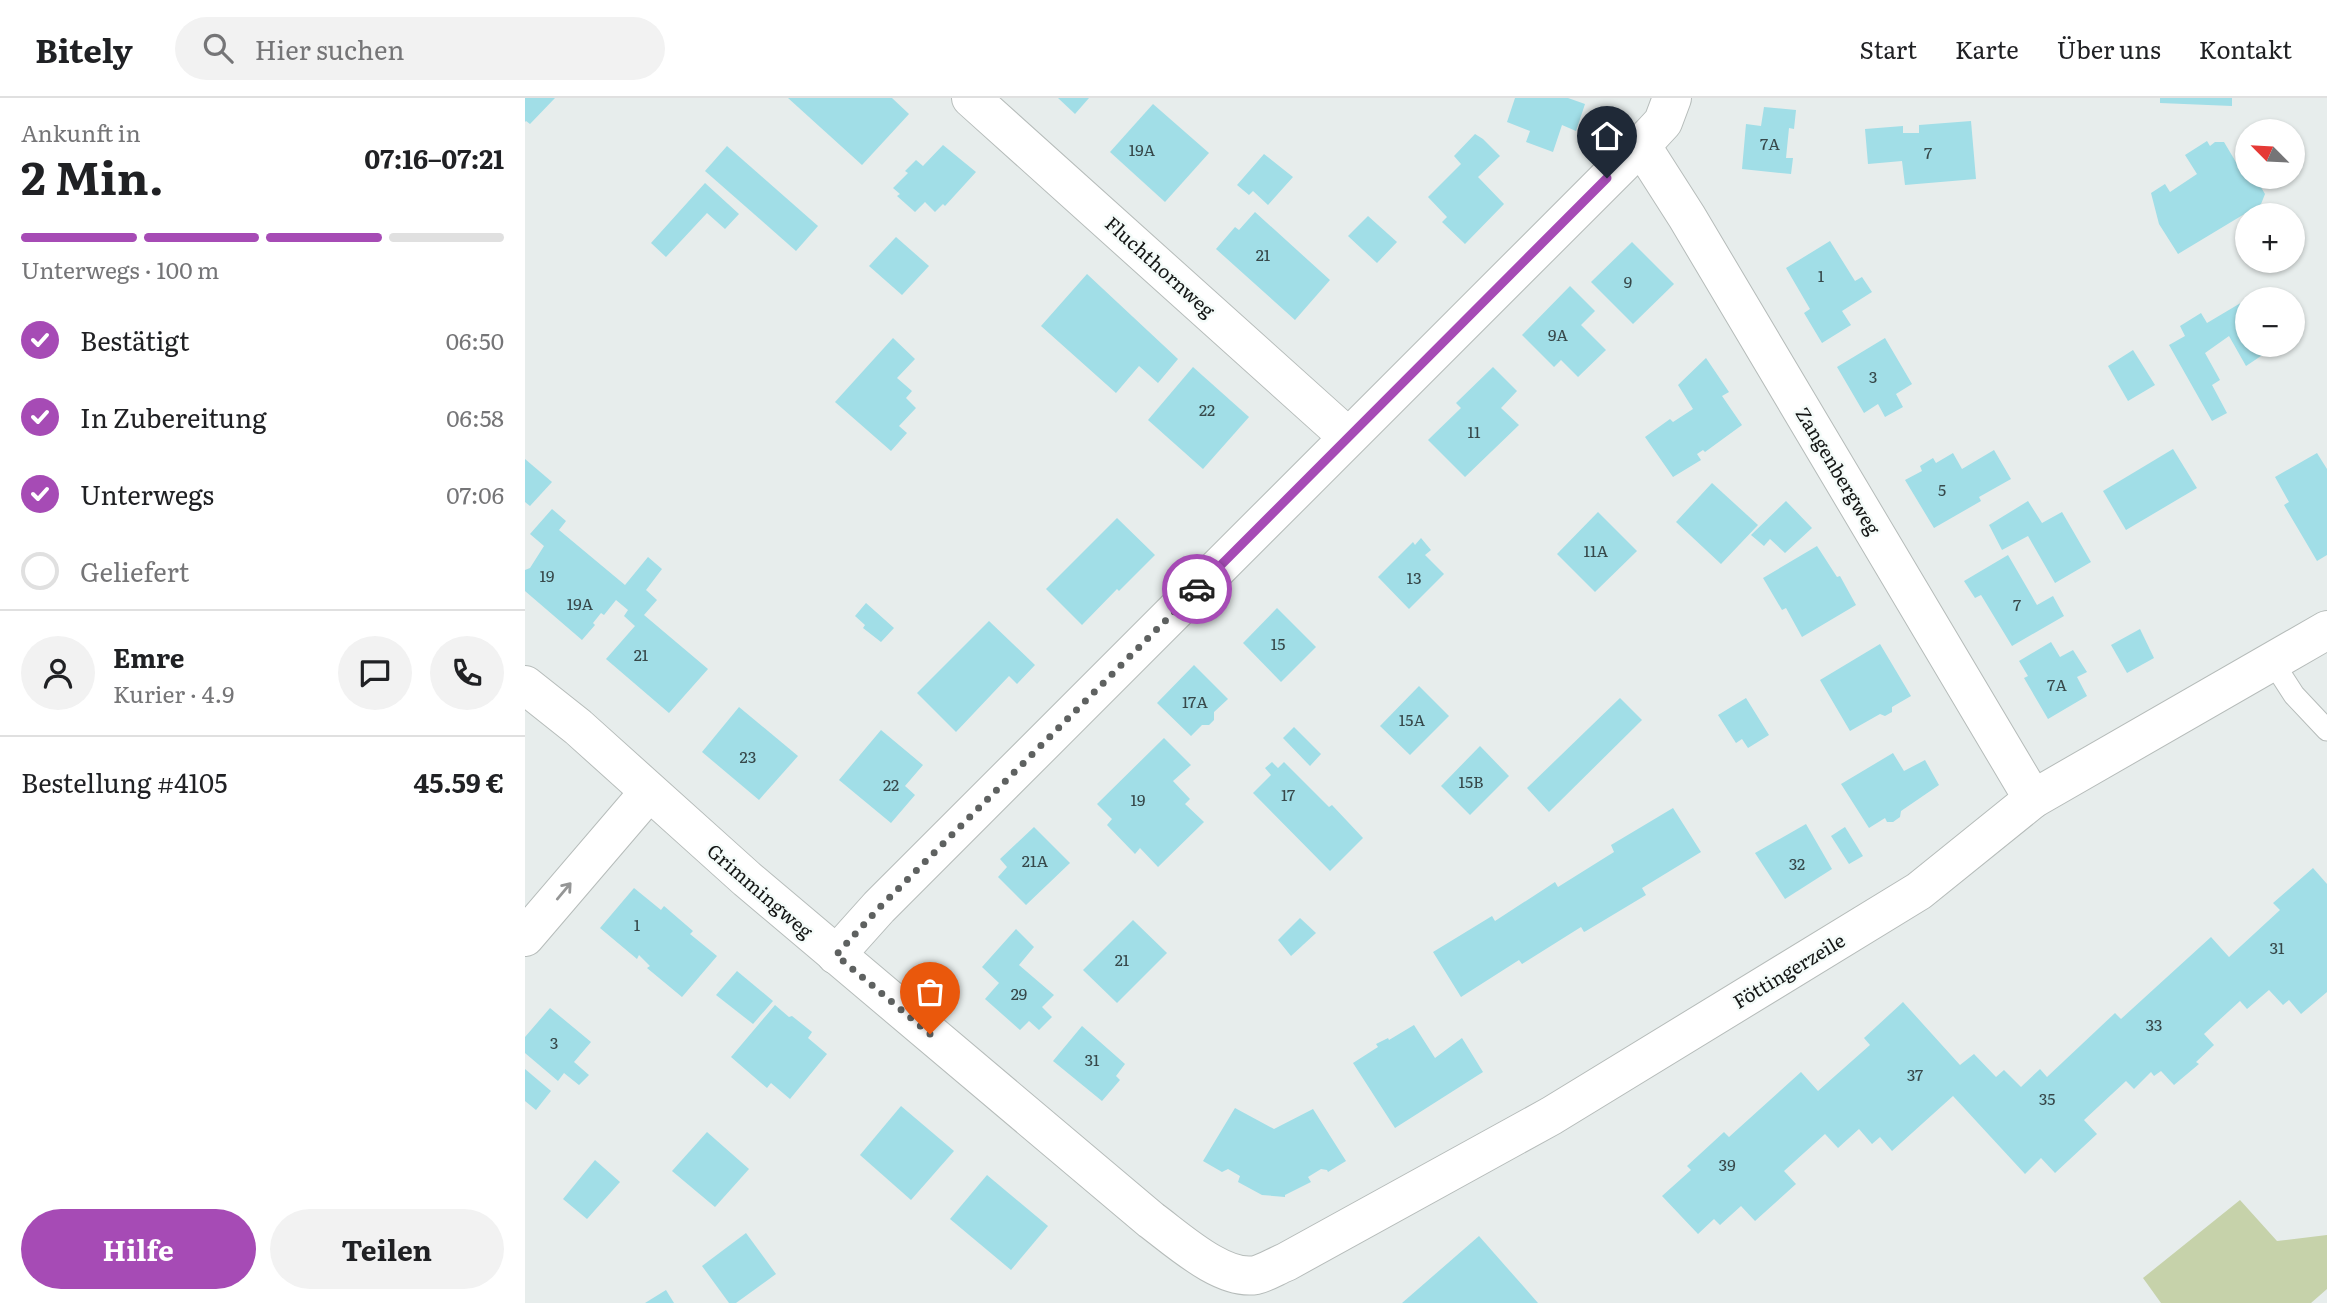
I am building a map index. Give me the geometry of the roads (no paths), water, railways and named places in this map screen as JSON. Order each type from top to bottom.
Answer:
[{"type":"street","name":"Fluchthornweg","points":[[971,98],[1348,437]]},
{"type":"street","points":[[836,955],[889,898],[1641,145],[1663,122],[1672,98]]},
{"type":"street","name":"Zangenbergweg","points":[[1641,145],[1687,217],[2033,799]]},
{"type":"street","name":"Föttingerzeile","points":[[1231,1272],[1255,1275],[1286,1262],[1551,1116],[1919,891],[2033,799],[2327,630]]},
{"type":"street","name":"Grimmingweg","points":[[525,684],[578,727],[700,839],[1151,1220],[1214,1265],[1231,1272]]},
{"type":"street","points":[[525,937],[649,792]]},
{"type":"lane","points":[[2272,661],[2294,695],[2327,730]]}]
